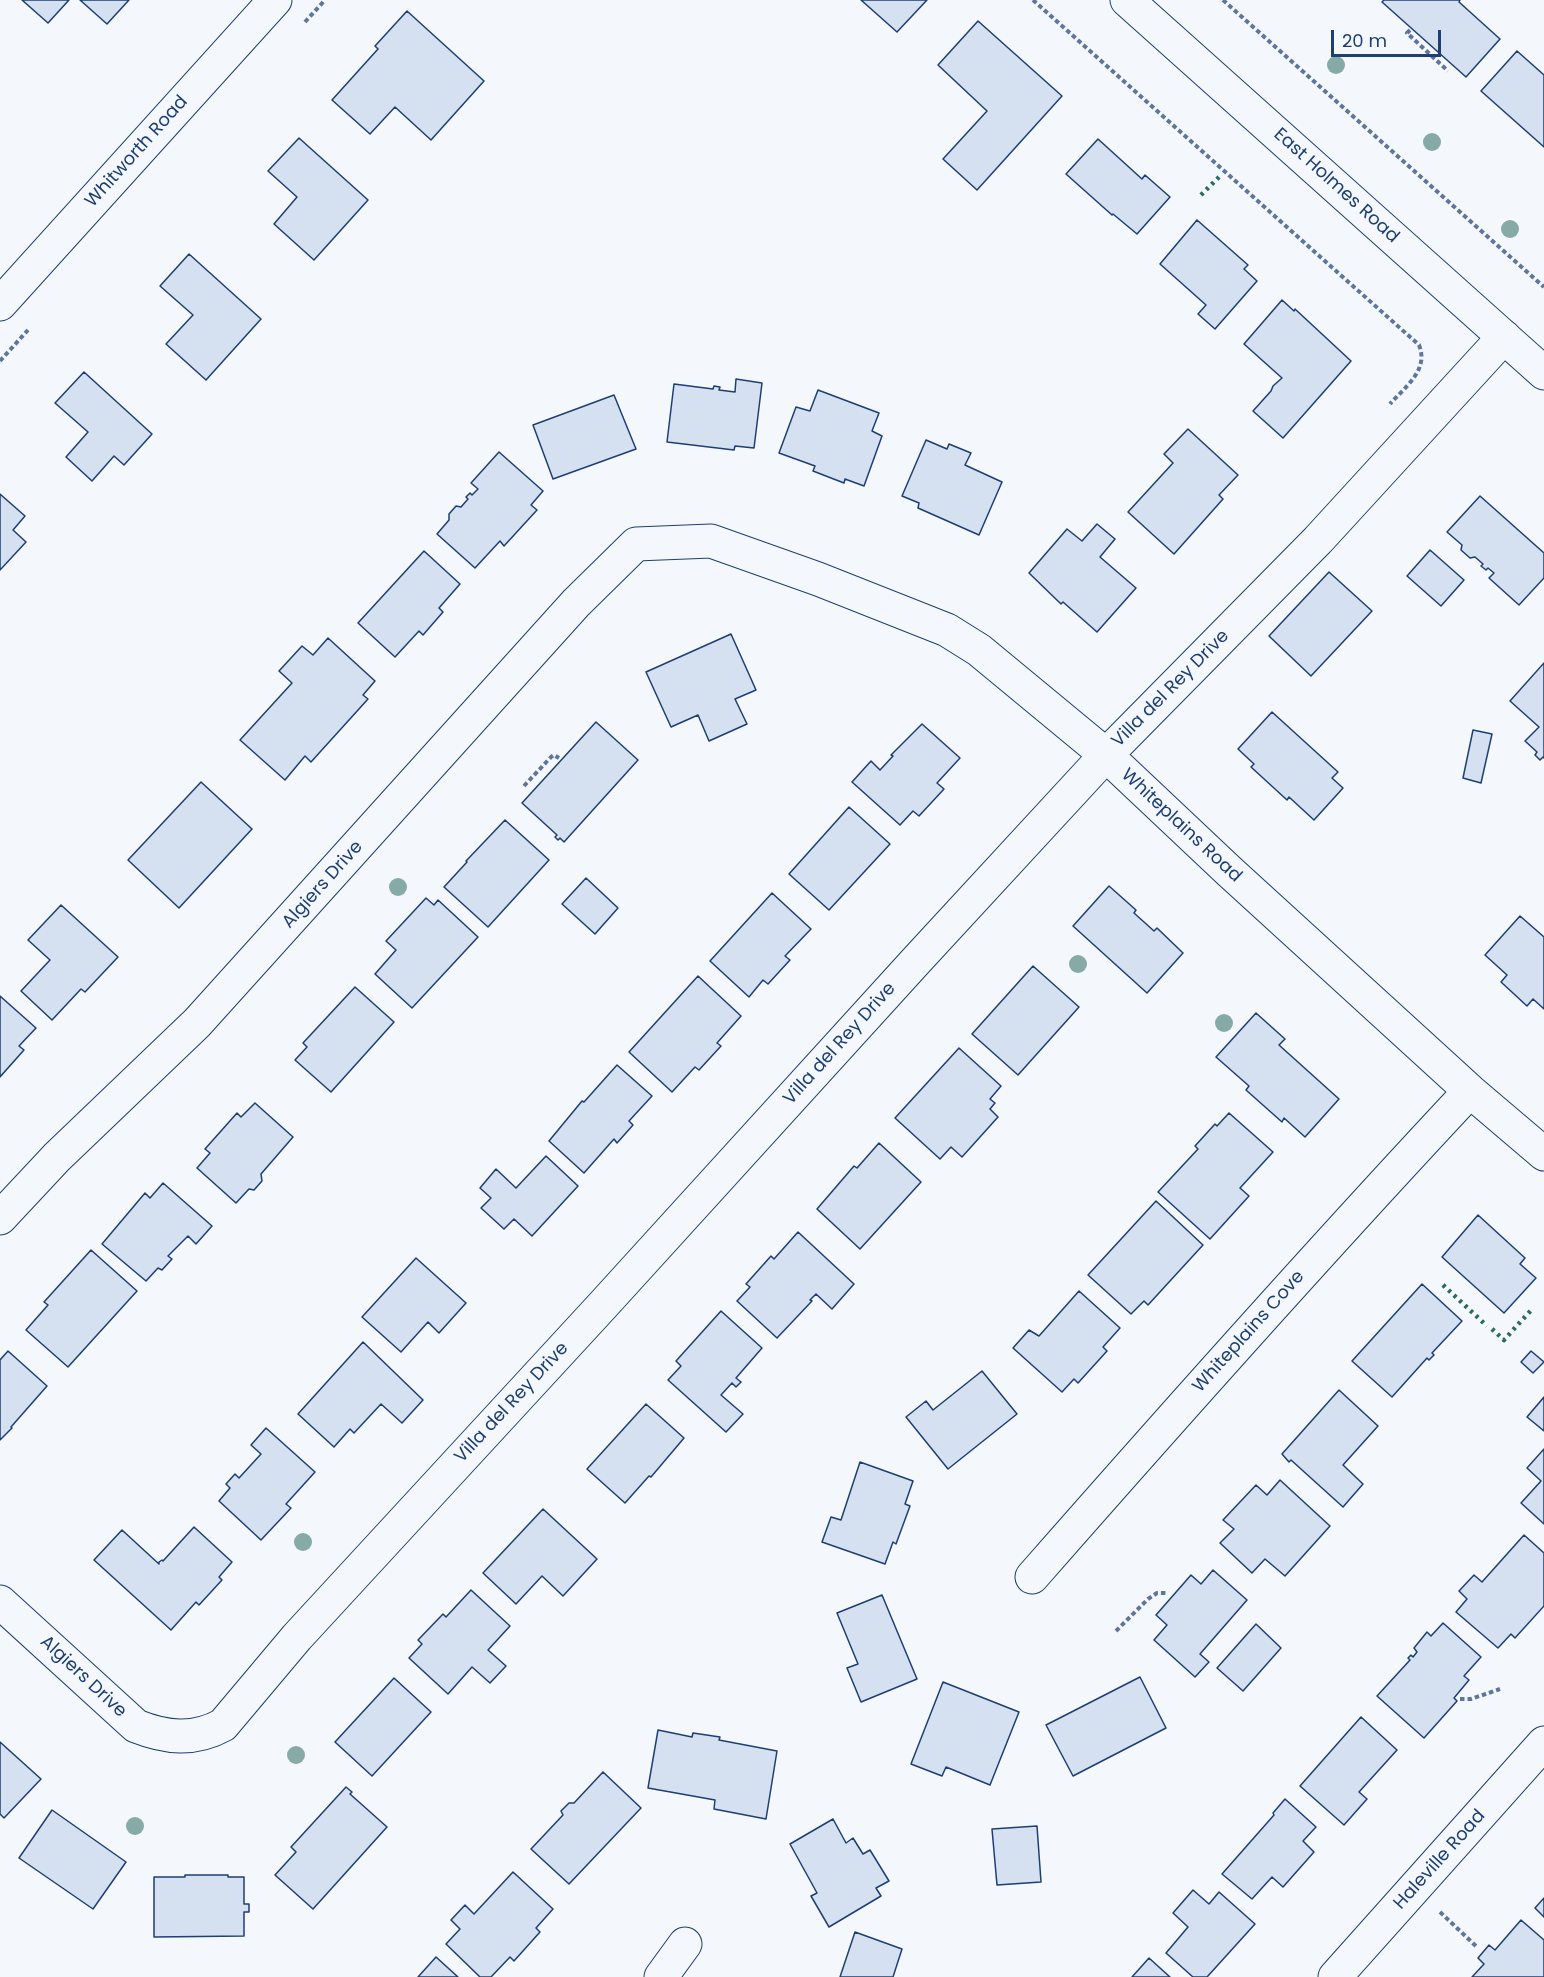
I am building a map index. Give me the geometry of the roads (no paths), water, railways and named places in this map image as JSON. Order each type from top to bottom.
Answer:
[{"type":"street","name":"Whitworth Road","points":[[0,304],[275,0]]},
{"type":"street","name":"East Holmes Road","points":[[1127,0],[1544,373]]},
{"type":"street","name":"Villa del Rey Drive","points":[[173,1737],[212,1731],[223,1725],[297,1637],[1106,755],[1318,540],[1504,337]]},
{"type":"street","name":"Whiteplains Road","points":[[636,544],[711,541],[818,579],[947,630],[979,650],[1106,755],[1229,872],[1470,1091],[1544,1154]]},
{"type":"street","name":"Algiers Drive","points":[[0,1218],[57,1156],[197,1023],[576,603],[636,544]]},
{"type":"street","name":"Whiteplains Cove","points":[[1032,1577],[1189,1399],[1470,1091]]},
{"type":"street","name":"Algiers Drive","points":[[0,1602],[136,1726],[156,1734],[173,1737]]},
{"type":"street","name":"Haleville Road","points":[[1335,1977],[1544,1743]]},
{"type":"street","points":[[661,1977],[685,1944]]}]
